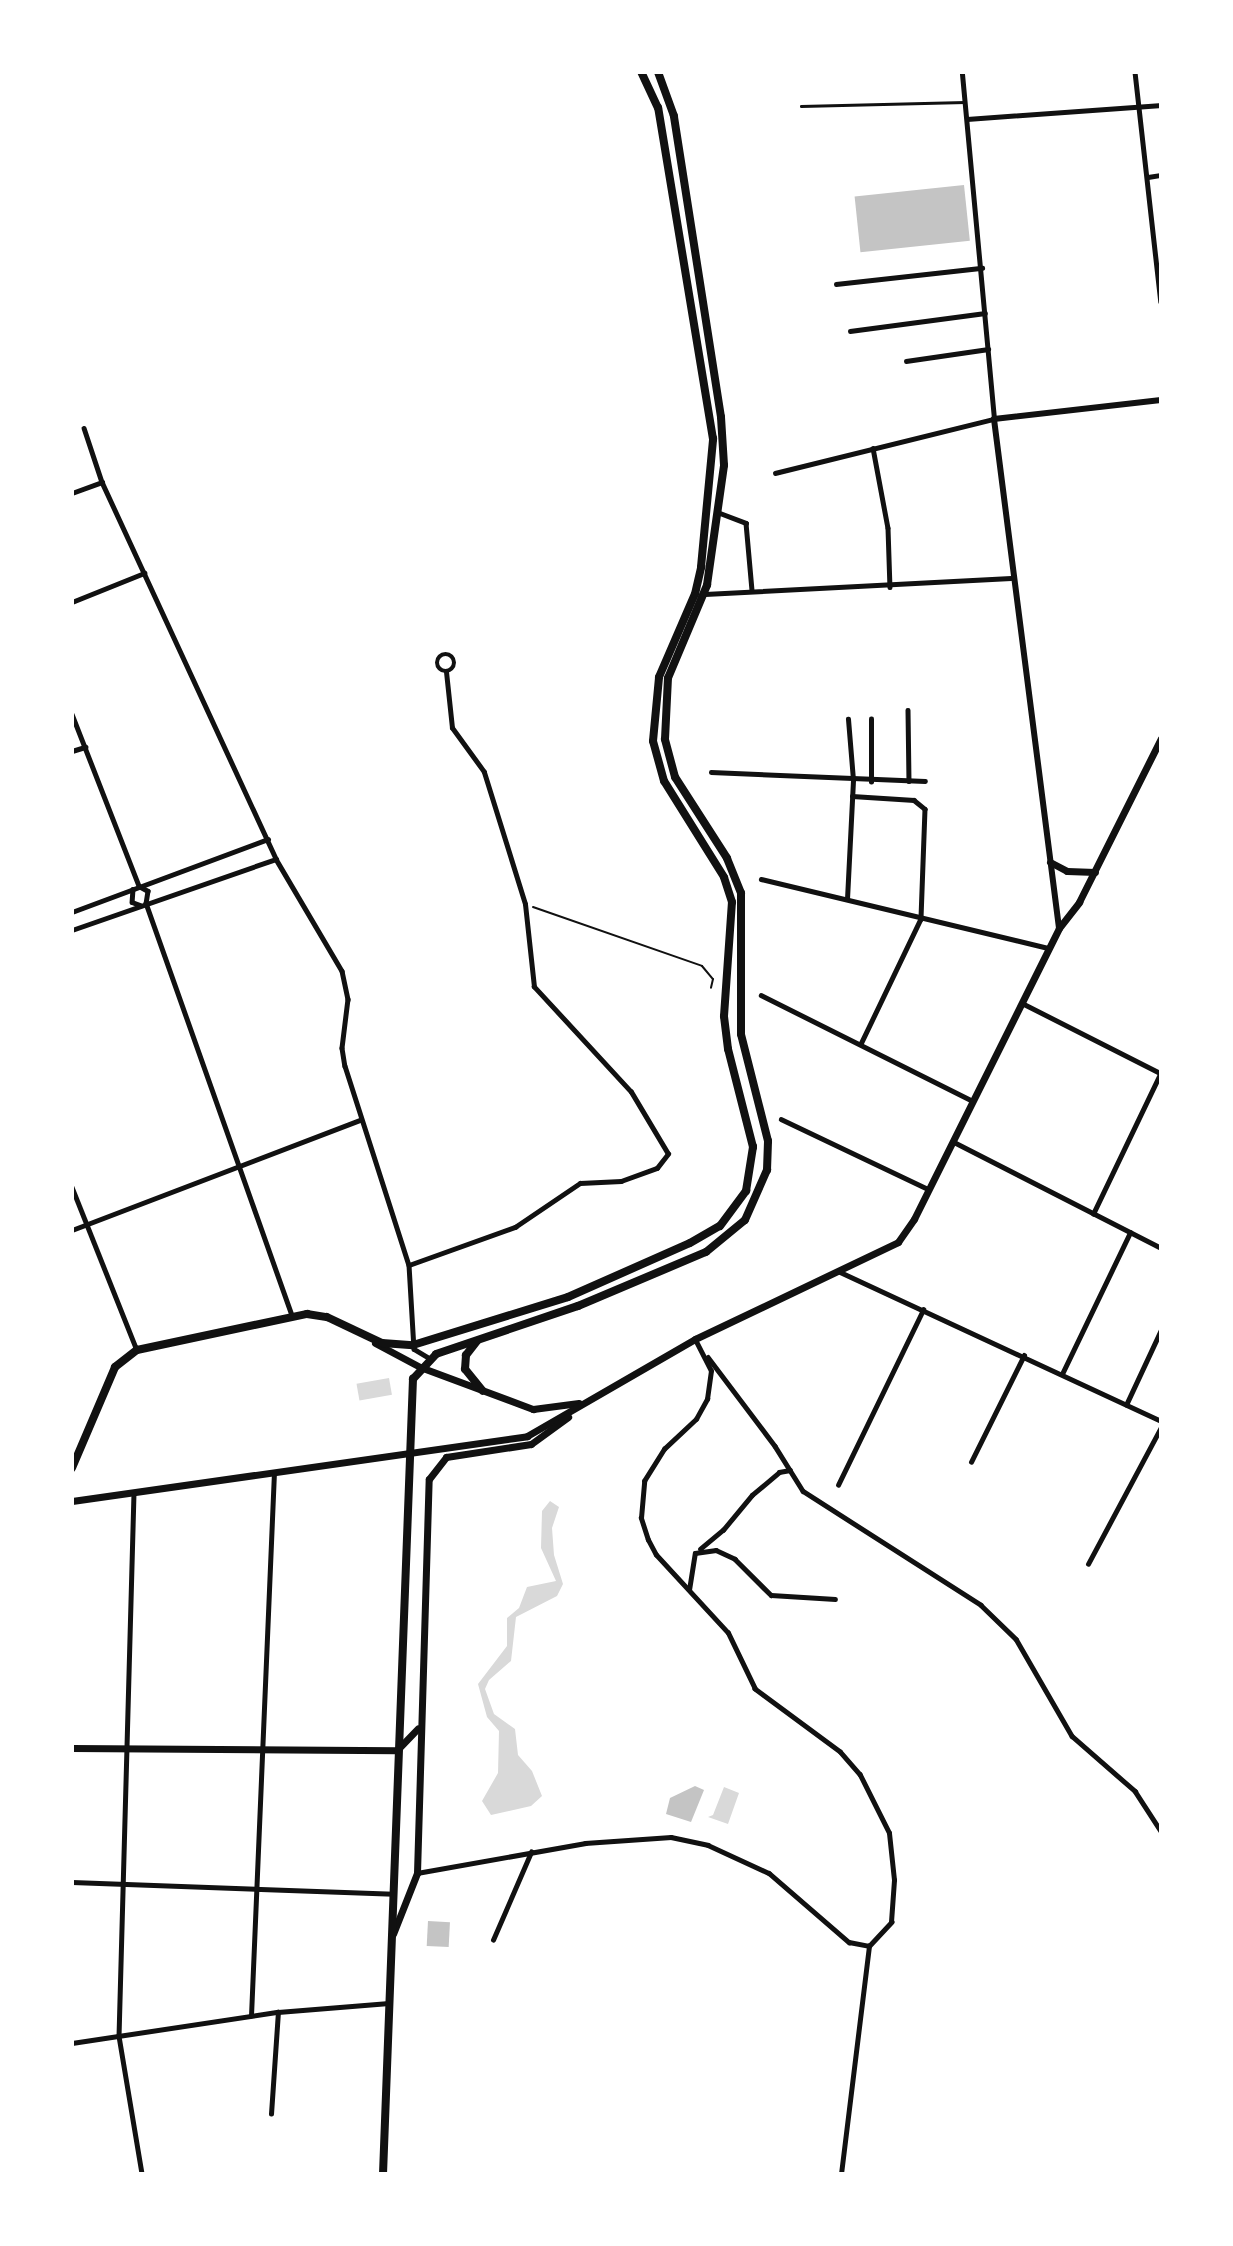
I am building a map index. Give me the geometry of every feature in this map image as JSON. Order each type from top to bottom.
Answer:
[{"type":"main road","points":[[354,1332],[392,1345],[413,1345],[568,1297],[690,1243],[732,1214],[751,1176],[752,1139],[725,1031],[732,902],[717,865],[663,781],[653,741],[659,677],[695,594],[701,567],[713,439],[658,108],[641,72]]},
{"type":"main road","points":[[383,2174],[410,1393],[420,1367],[429,1358],[578,1306],[706,1252],[735,1231],[762,1189],[768,1141],[741,1034],[741,893],[727,858],[676,777],[664,739],[668,678],[704,594],[720,513],[724,465],[722,417],[674,116],[658,72]]},
{"type":"main road","points":[[74,1503],[274,1469],[527,1436],[695,1339],[834,1269],[898,1242],[954,1142],[1059,928],[1096,872],[1161,738]]},
{"type":"main road","points":[[1050,862],[1067,871],[1096,872]]},
{"type":"main road","points":[[72,1468],[116,1367],[137,1350],[292,1316],[327,1317],[420,1367],[544,1411],[590,1400]]},
{"type":"main road","points":[[483,1391],[465,1363],[474,1344],[489,1336]]},
{"type":"main road","points":[[393,1935],[417,1872],[427,1491],[433,1469],[456,1454],[536,1442],[590,1400]]},
{"type":"main road","points":[[72,1748],[397,1750],[411,1739],[419,1724]]},
{"type":"street","points":[[962,72],[1011,578],[1059,928]]},
{"type":"street","points":[[1135,72],[1161,302]]},
{"type":"street","points":[[967,118],[1161,105]]},
{"type":"street","points":[[1147,177],[1161,175]]},
{"type":"street","points":[[836,284],[982,268]]},
{"type":"street","points":[[850,331],[985,313]]},
{"type":"street","points":[[906,361],[988,349]]},
{"type":"street","points":[[775,473],[994,419],[1161,400]]},
{"type":"street","points":[[84,428],[103,482],[276,859],[346,983],[342,1048],[360,1120],[409,1265],[413,1345],[418,1354],[429,1358]]},
{"type":"street","points":[[873,448],[888,528],[890,587]]},
{"type":"street","points":[[72,494],[103,482]]},
{"type":"street","points":[[720,513],[746,523],[752,590]]},
{"type":"street","points":[[72,602],[144,573]]},
{"type":"street","points":[[704,594],[752,590],[890,587],[1011,578]]},
{"type":"street","points":[[409,1265],[515,1227],[580,1183],[621,1181],[666,1161],[665,1146],[631,1092],[534,987],[525,904],[484,772],[452,728],[446,672],[437,664],[445,654],[455,663],[446,672]]},
{"type":"street","points":[[908,710],[909,781]]},
{"type":"street","points":[[72,714],[136,887],[132,902],[143,904]]},
{"type":"street","points":[[847,899],[853,780],[848,719]]},
{"type":"street","points":[[870,782],[871,719]]},
{"type":"street","points":[[72,751],[85,747]]},
{"type":"street","points":[[711,772],[870,782],[925,781]]},
{"type":"street","points":[[852,796],[914,800],[925,810],[921,919],[861,1044]]},
{"type":"street","points":[[72,912],[268,839]]},
{"type":"street","points":[[72,930],[276,859]]},
{"type":"street","points":[[761,879],[1049,948]]},
{"type":"street","points":[[136,887],[148,891],[143,904],[292,1316]]},
{"type":"street","points":[[761,995],[974,1101]]},
{"type":"street","points":[[1022,1003],[1161,1073],[1094,1214]]},
{"type":"street","points":[[781,1119],[929,1189]]},
{"type":"street","points":[[72,1230],[360,1120]]},
{"type":"street","points":[[954,1142],[1161,1248]]},
{"type":"street","points":[[72,1187],[137,1350]]},
{"type":"street","points":[[1062,1374],[1130,1233]]},
{"type":"street","points":[[834,1269],[1161,1420]]},
{"type":"street","points":[[838,1485],[923,1310]]},
{"type":"street","points":[[1125,1405],[1161,1330]]},
{"type":"street","points":[[695,1339],[803,1491],[981,1605],[1016,1639],[1072,1736],[1135,1791],[1161,1831]]},
{"type":"street","points":[[695,1339],[711,1371],[707,1399],[696,1419],[653,1464],[641,1498],[641,1518],[648,1540],[737,1646],[755,1689],[840,1752],[877,1802],[889,1833],[894,1907],[882,1936],[869,1946],[841,2174]]},
{"type":"street","points":[[971,1462],[1024,1355]]},
{"type":"street","points":[[1088,1564],[1161,1427]]},
{"type":"street","points":[[251,2016],[274,1469]]},
{"type":"street","points":[[689,1591],[699,1550],[723,1530],[752,1495],[779,1472],[790,1470]]},
{"type":"street","points":[[134,1492],[119,2036],[142,2174]]},
{"type":"street","points":[[699,1550],[716,1550],[735,1559],[771,1595],[835,1599]]},
{"type":"street","points":[[417,1872],[532,1852],[649,1836],[708,1844],[769,1873],[849,1942],[869,1946]]},
{"type":"street","points":[[493,1940],[532,1852]]},
{"type":"street","points":[[72,1882],[394,1894]]},
{"type":"street","points":[[72,2043],[278,2012],[389,2003]]},
{"type":"street","points":[[271,2114],[278,2012]]},
{"type":"lane","points":[[801,106],[965,102]]},
{"type":"path","points":[[525,904],[702,966],[712,976],[711,988]]},
{"type":"shaded area","points":[[389,1378],[392,1395],[359,1400],[357,1384]]},
{"type":"shaded area","points":[[550,1501],[559,1507],[552,1528],[554,1555],[563,1584],[557,1596],[516,1617],[511,1661],[489,1680],[485,1689],[494,1714],[515,1729],[518,1755],[532,1771],[542,1796],[531,1806],[491,1815],[482,1801],[498,1773],[499,1731],[487,1717],[478,1684],[507,1646],[507,1618],[519,1608],[527,1587],[556,1581],[541,1548],[542,1511]]},
{"type":"shaded area","points":[[724,1787],[739,1793],[728,1824],[708,1817],[713,1815]]},
{"type":"building","points":[[964,185],[970,241],[860,252],[855,196]]},
{"type":"building","points":[[695,1786],[704,1790],[691,1822],[666,1814],[670,1798]]},
{"type":"building","points":[[428,1921],[450,1922],[449,1947],[427,1946]]}]
